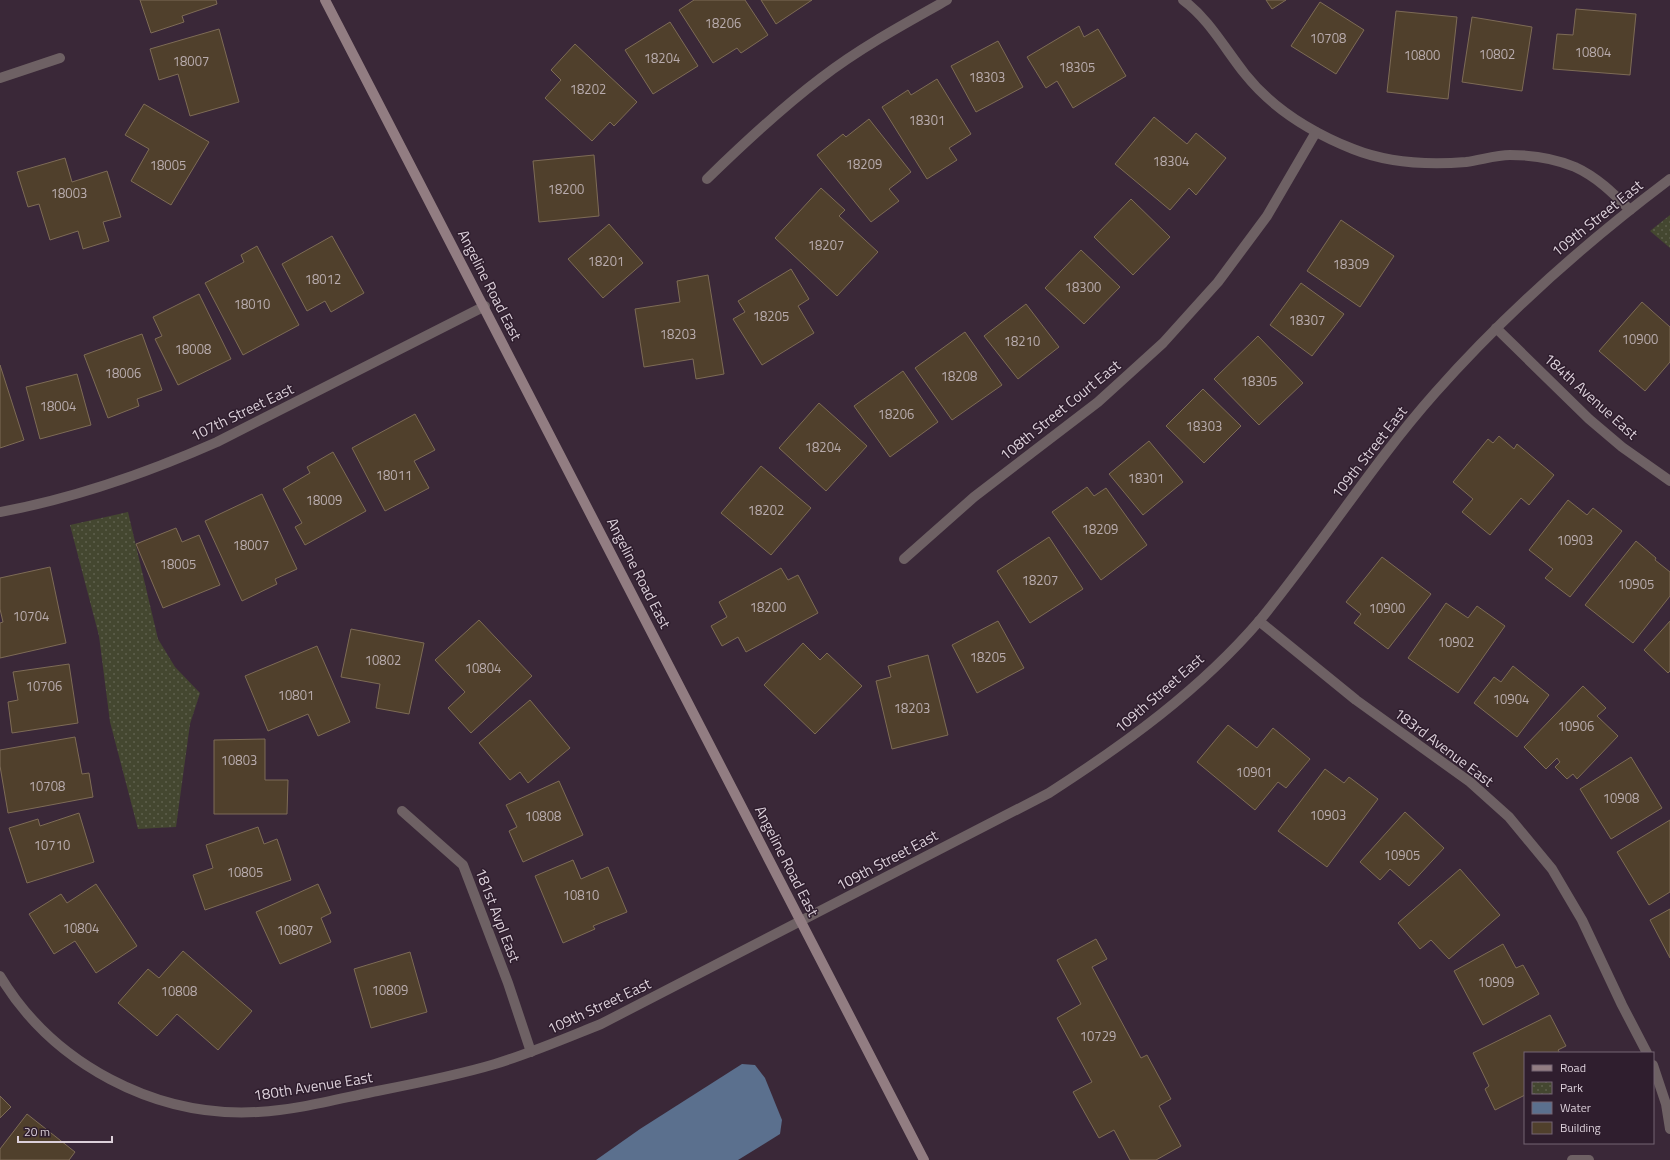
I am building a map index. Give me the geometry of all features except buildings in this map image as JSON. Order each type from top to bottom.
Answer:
[{"type":"street","name":"Angeline Road East","points":[[325,0],[485,306],[924,1160]]},
{"type":"street","points":[[707,179],[764,124],[822,77],[884,35],[947,0]]},
{"type":"street","points":[[1183,0],[1192,6],[1219,37],[1245,74],[1273,103],[1316,132],[1354,149],[1394,160],[1430,163],[1466,162],[1510,155],[1542,157],[1575,167],[1603,184],[1630,210]]},
{"type":"street","points":[[0,78],[60,58]]},
{"type":"street","name":"108th Street Court East","points":[[904,559],[974,497],[1098,402],[1163,343],[1218,282],[1267,216],[1316,132]]},
{"type":"street","name":"109th Street East","points":[[531,1052],[601,1024],[802,922],[1049,793],[1112,752],[1171,707],[1259,621],[1310,557],[1374,467],[1434,393],[1496,328],[1572,257],[1670,179]]},
{"type":"street","name":"107th Street East","points":[[0,512],[100,488],[177,460],[217,442],[485,306]]},
{"type":"street","name":"184th Avenue East","points":[[1496,328],[1589,419],[1622,447],[1670,481]]},
{"type":"street","name":"183rd Avenue East","points":[[1259,621],[1356,700],[1470,782],[1509,817],[1552,869],[1582,920],[1622,1005],[1646,1052]]},
{"type":"street","name":"181st Avpl East","points":[[402,811],[463,865],[508,983],[531,1052]]},
{"type":"street","name":"180th Avenue East","points":[[0,976],[11,995],[37,1026],[74,1058],[104,1077],[136,1092],[178,1105],[213,1111],[257,1112],[302,1106],[440,1078],[531,1052]]},
{"type":"street","points":[[1654,1068],[1666,1104],[1670,1129]]},
{"type":"street","points":[[1572,1160],[1589,1160]]},
{"type":"green space","points":[[1670,215],[1670,248],[1650,231]]},
{"type":"green space","points":[[128,512],[158,639],[175,667],[200,693],[190,724],[176,827],[138,829],[110,722],[99,636],[70,525]]},
{"type":"water","points":[[742,1064],[755,1065],[765,1078],[782,1120],[780,1134],[738,1160],[596,1160],[640,1129]]}]
